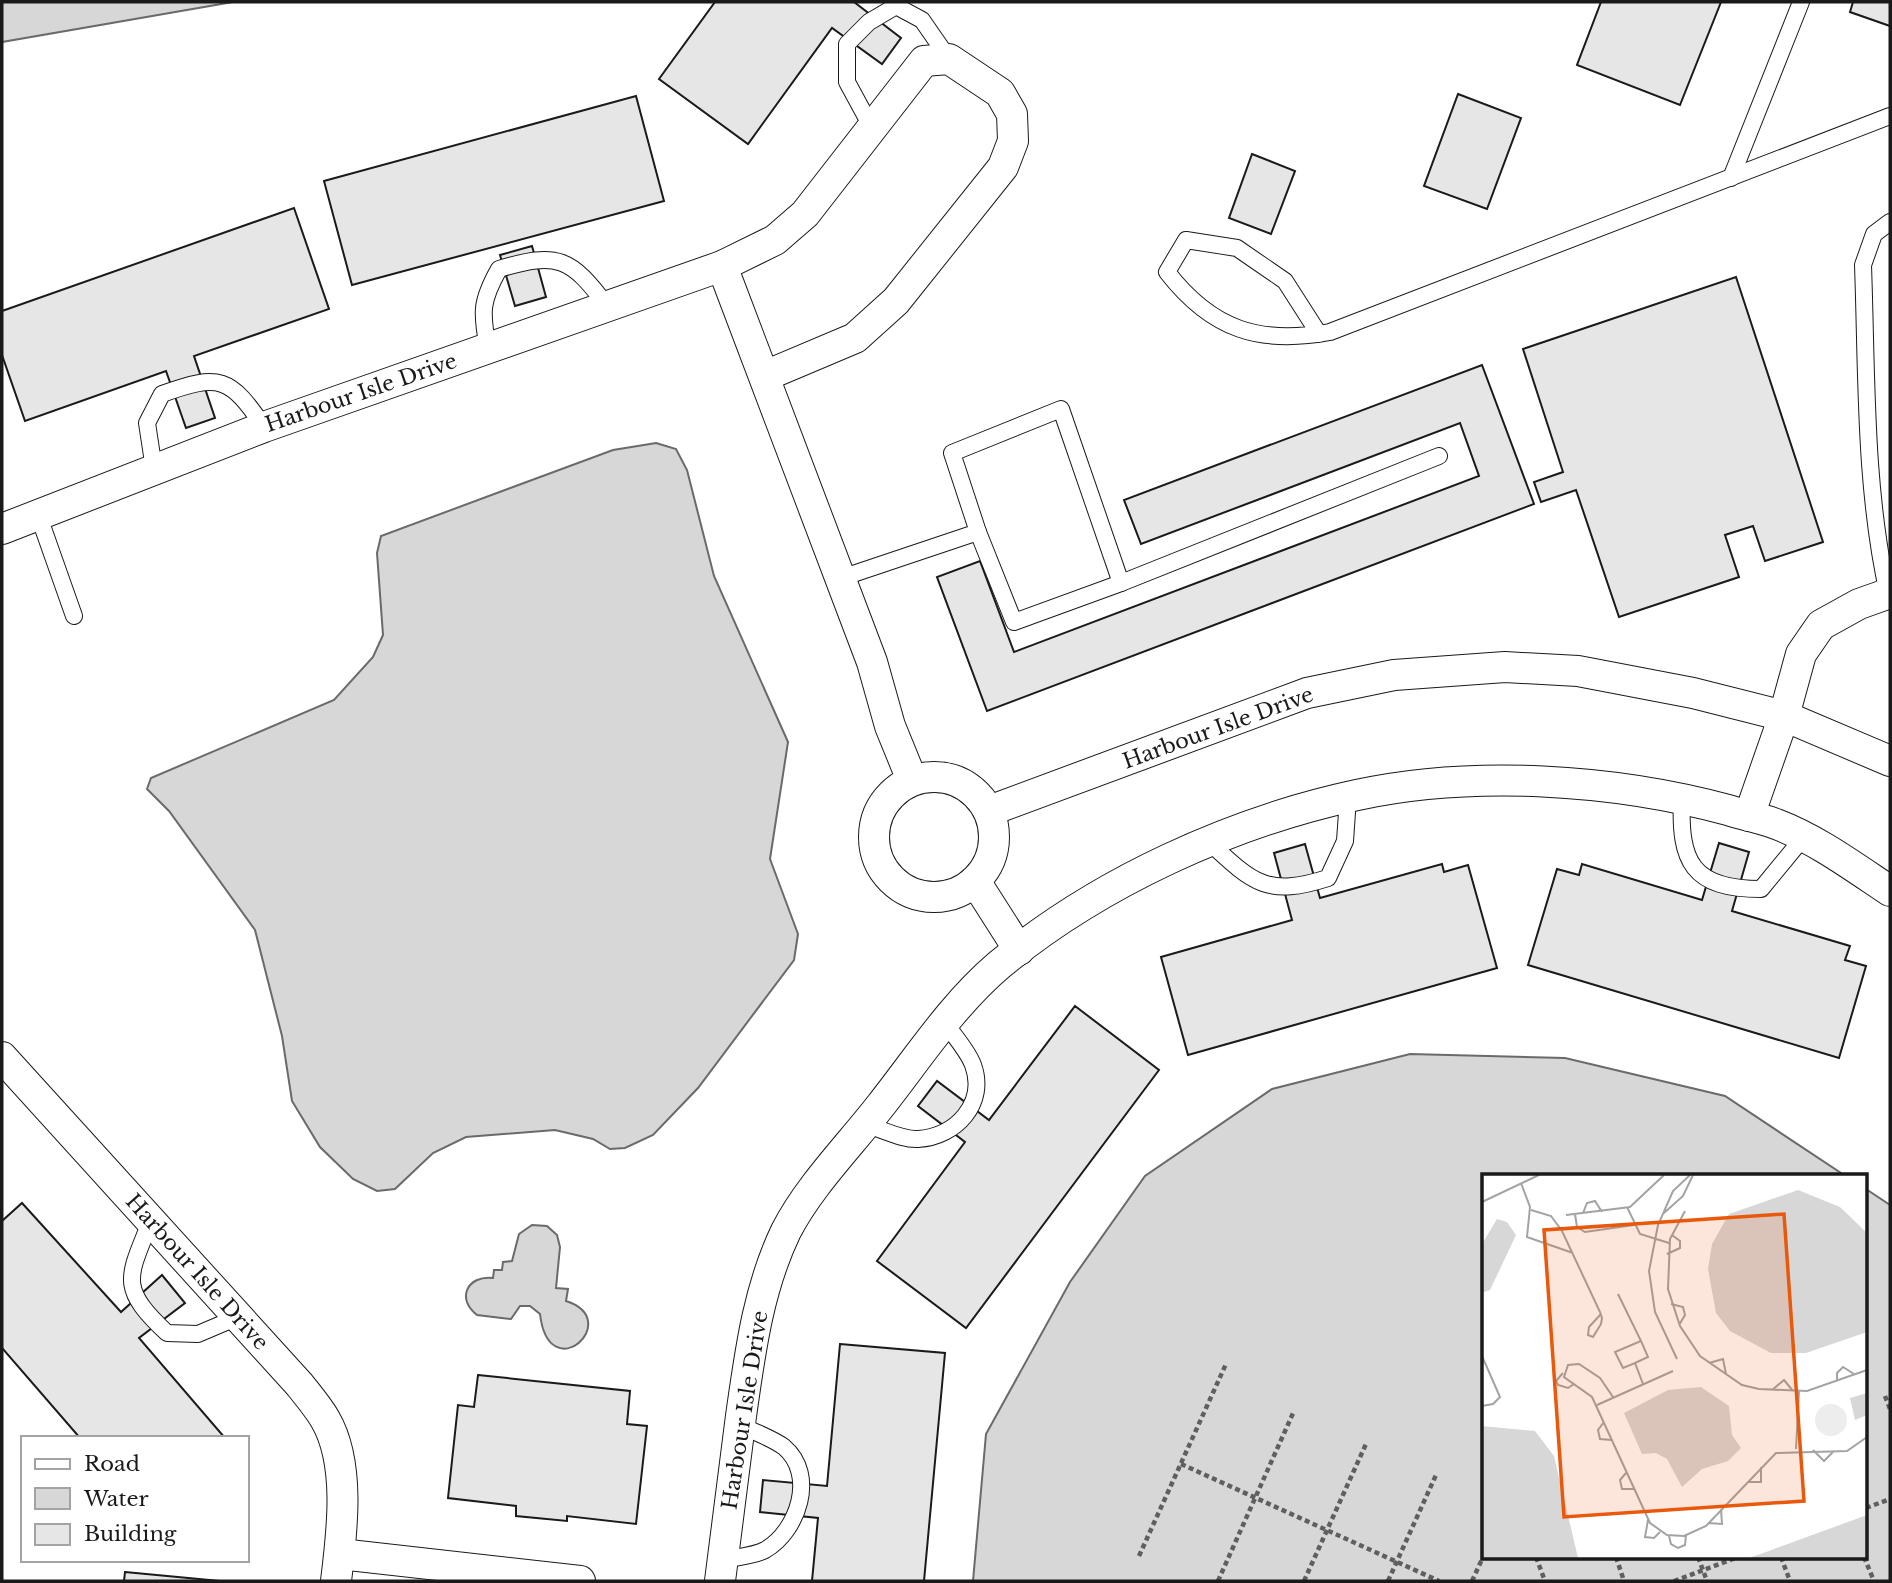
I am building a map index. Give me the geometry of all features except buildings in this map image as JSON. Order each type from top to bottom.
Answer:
[{"type":"street","name":"Harbour Isle Drive","points":[[2,529],[264,427],[722,266],[775,240],[805,214],[924,61],[949,59]]},
{"type":"street","points":[[765,376],[855,338],[896,300],[1003,167],[1013,141],[1012,114],[1000,93],[949,59]]},
{"type":"street","points":[[722,266],[841,578],[872,662],[890,726],[912,780]]},
{"type":"street","points":[[1749,816],[1784,716],[1801,654],[1821,625],[1858,604],[1889,593]]},
{"type":"street","name":"Harbour Isle Drive","points":[[989,811],[1307,692],[1394,675],[1505,667],[1578,671],[1693,693],[1784,716],[1890,761]]},
{"type":"street","points":[[948,778],[971,791],[989,811],[993,848],[986,866],[975,881],[959,891],[940,897],[921,896],[903,889],[889,877],[878,860],[874,841],[875,822],[883,804],[896,790],[912,780],[948,778]]},
{"type":"street","name":"Harbour Isle Drive","points":[[722,1571],[752,1337],[768,1276],[787,1229],[946,1024],[996,968],[1046,929],[1128,881],[1210,843],[1272,820],[1348,798],[1450,783],[1582,782],[1682,798],[1776,824],[1890,891]]},
{"type":"street","points":[[975,881],[1019,950]]},
{"type":"street","name":"Harbour Isle Drive","points":[[2,1057],[299,1384],[327,1421],[339,1464],[343,1527],[338,1567],[580,1581]]},
{"type":"lane","points":[[1731,178],[1801,2]]},
{"type":"lane","points":[[872,128],[847,82],[847,44],[869,22],[896,6],[922,20],[949,59]]},
{"type":"lane","points":[[1320,334],[1285,281],[1237,248],[1186,240],[1167,272],[1185,295],[1212,317],[1243,329],[1294,339],[1320,334],[1890,116]]},
{"type":"lane","points":[[1889,593],[1879,550],[1870,481],[1863,265],[1874,234],[1890,222]]},
{"type":"lane","points":[[488,348],[482,316],[485,293],[499,269],[527,261],[557,259],[584,276],[607,306]]},
{"type":"lane","points":[[154,469],[147,423],[162,394],[192,383],[220,381],[242,394],[264,427]]},
{"type":"lane","points":[[1121,583],[1061,409],[952,453],[978,532],[1014,622],[1121,583],[1438,456]]},
{"type":"lane","points":[[38,514],[74,616]]},
{"type":"lane","points":[[841,578],[978,532]]},
{"type":"lane","points":[[1210,843],[1244,875],[1271,886],[1296,888],[1328,878],[1345,841],[1348,798]]},
{"type":"lane","points":[[1682,798],[1680,836],[1687,854],[1700,874],[1716,884],[1735,889],[1761,889],[1803,838]]},
{"type":"lane","points":[[866,1125],[916,1139],[944,1135],[965,1117],[977,1095],[973,1065],[946,1024]]},
{"type":"lane","points":[[150,1220],[134,1263],[130,1287],[142,1310],[167,1333],[198,1334],[238,1317]]},
{"type":"lane","points":[[722,1571],[765,1550],[792,1525],[800,1502],[800,1472],[785,1448],[740,1424]]},
{"type":"path","points":[[1139,1556],[1226,1364]]},
{"type":"path","points":[[1885,1396],[1890,1409]]},
{"type":"path","points":[[1218,1581],[1294,1411]]},
{"type":"path","points":[[1304,1581],[1366,1444]]},
{"type":"path","points":[[1181,1464],[1439,1581]]},
{"type":"path","points":[[1388,1581],[1436,1475]]},
{"type":"path","points":[[1868,1507],[1890,1499]]},
{"type":"path","points":[[1472,1581],[1483,1558]]},
{"type":"path","points":[[1536,1558],[1545,1581]]},
{"type":"path","points":[[1616,1558],[1624,1581]]},
{"type":"path","points":[[1698,1558],[1707,1581]]},
{"type":"path","points":[[1674,1581],[1735,1558]]},
{"type":"path","points":[[1781,1558],[1790,1581]]},
{"type":"path","points":[[1864,1558],[1874,1581]]},
{"type":"water","points":[[2,2],[233,2],[2,42]]},
{"type":"water","points":[[656,443],[676,449],[687,470],[714,576],[788,742],[770,859],[798,934],[794,960],[698,1088],[653,1135],[625,1148],[610,1149],[593,1139],[555,1130],[466,1137],[433,1153],[395,1189],[377,1191],[353,1179],[320,1147],[292,1101],[282,1036],[255,930],[169,811],[147,789],[151,778],[334,700],[373,657],[383,635],[377,553],[381,536],[613,450]]},
{"type":"water","points":[[1410,1054],[1565,1058],[1725,1096],[1842,1174],[1482,1174],[1482,1558],[1868,1558],[1868,1190],[1890,1205],[1890,1581],[973,1581],[986,1434],[1070,1282],[1145,1176],[1272,1089]]},
{"type":"water","points":[[532,1225],[547,1226],[557,1235],[560,1247],[556,1288],[568,1289],[566,1301],[582,1310],[588,1322],[586,1334],[578,1343],[568,1348],[556,1347],[546,1336],[540,1314],[530,1306],[520,1306],[511,1319],[477,1315],[467,1302],[467,1289],[471,1284],[484,1278],[493,1278],[494,1270],[502,1270],[503,1262],[512,1261],[519,1234]]}]
